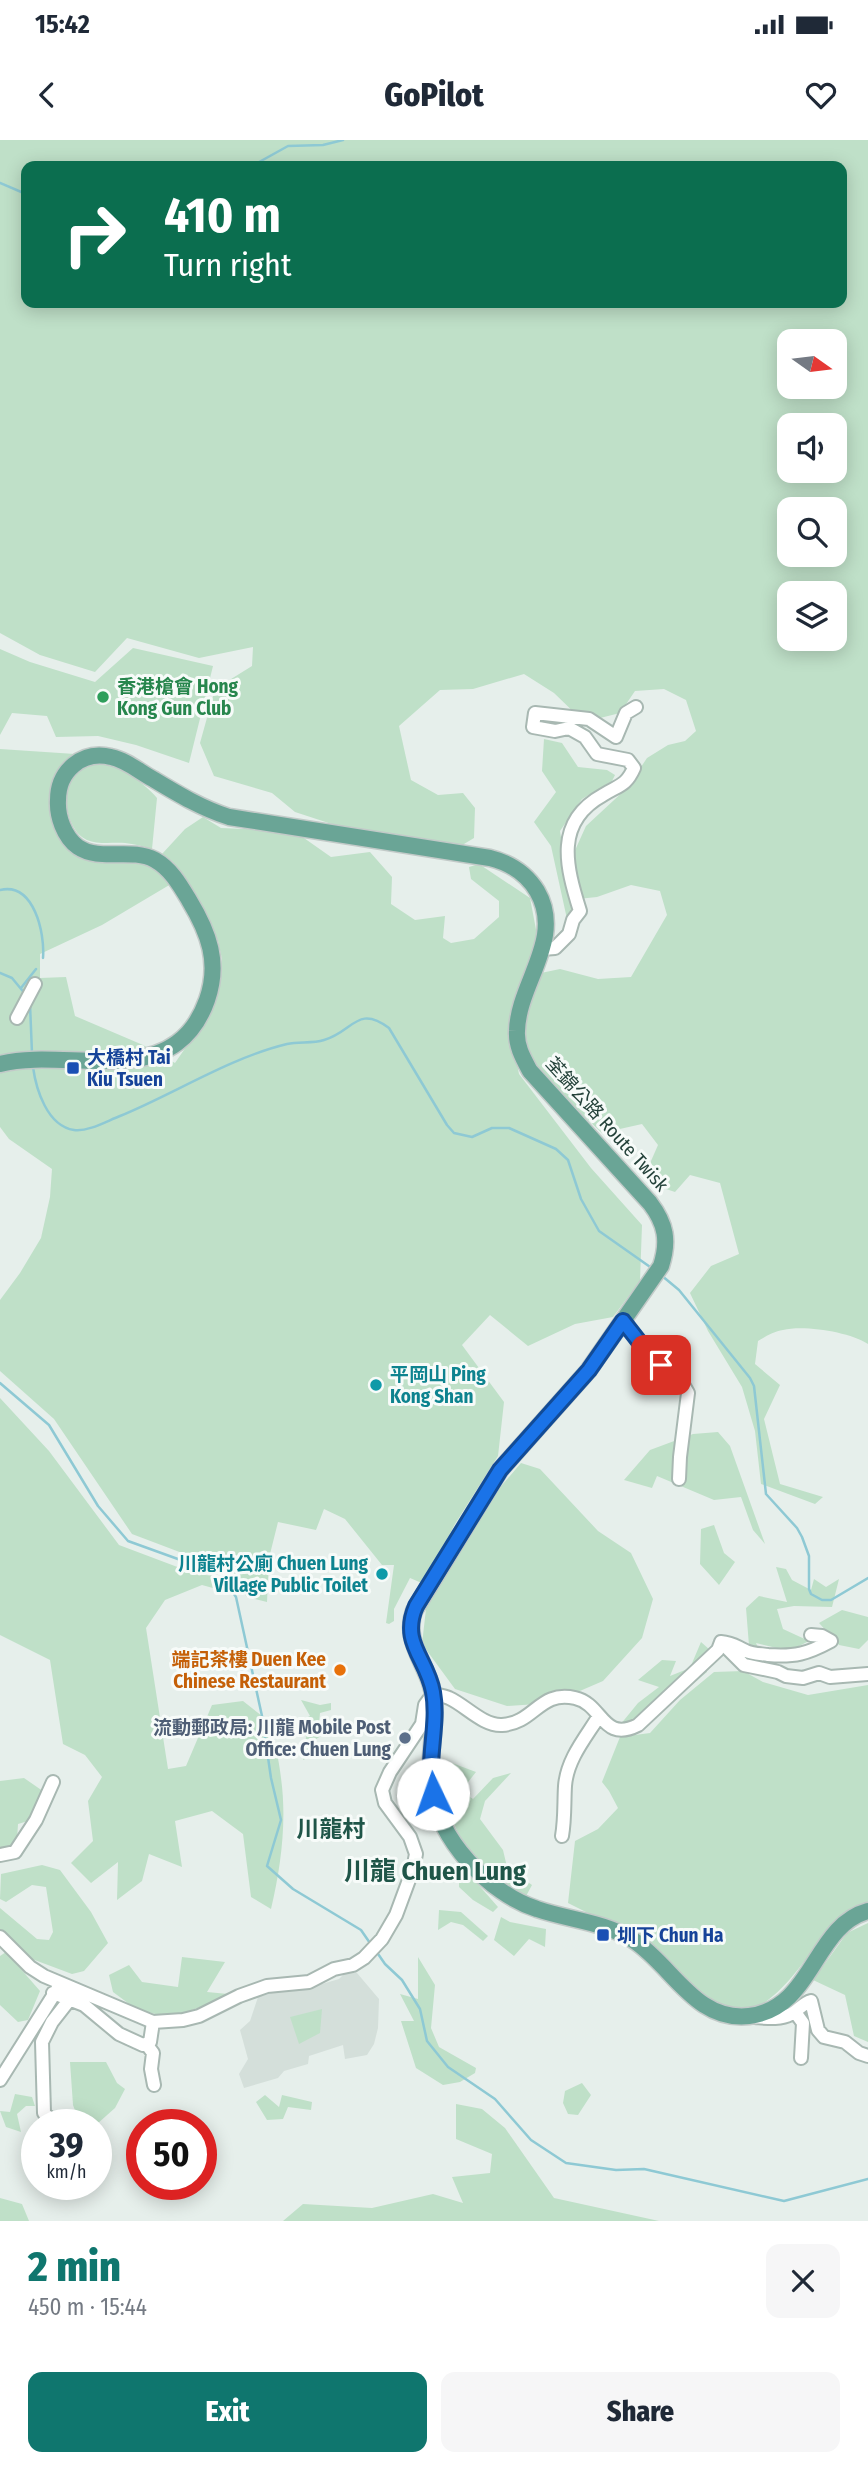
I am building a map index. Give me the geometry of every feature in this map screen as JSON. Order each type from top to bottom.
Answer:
[{"type":"main road","name":"荃錦公路 Route Twisk","points":[[3,1063],[152,1056],[172,1047],[196,1023],[213,980],[214,965],[208,938],[196,911],[170,872],[147,856],[83,850],[65,831],[58,807],[59,787],[71,766],[90,756],[114,757],[192,802],[229,817],[467,854],[502,862],[525,876],[542,901],[546,921],[542,949],[520,1012],[517,1029],[521,1055],[530,1071],[658,1213],[666,1236],[666,1251],[661,1266],[589,1370],[500,1470],[416,1606],[410,1623],[410,1634],[433,1694],[431,1773],[435,1804],[450,1837],[502,1891],[524,1904],[606,1927],[631,1938],[705,2006],[726,2015],[748,2016]]},
{"type":"main road","points":[[748,2016],[771,2010],[786,2001],[799,1987],[840,1927],[852,1917],[868,1911]]},
{"type":"street","points":[[542,949],[555,948],[569,934],[573,920],[580,911],[572,883],[567,840],[570,829],[586,805],[628,782],[635,768],[628,760],[597,754],[585,737],[569,728],[555,731],[533,727],[535,713],[589,719],[617,737],[626,713],[636,707]]},
{"type":"street","points":[[17,1018],[35,984]]},
{"type":"street","points":[[623,1321],[648,1353],[681,1381],[688,1393],[679,1479]]},
{"type":"street","points":[[721,1642],[734,1643],[755,1654],[793,1657],[831,1641],[822,1636],[811,1635]]},
{"type":"street","points":[[721,1642],[744,1665],[786,1676],[803,1678],[819,1673],[830,1677],[868,1674]]},
{"type":"street","points":[[57,1989],[153,2022],[183,2020],[199,2016],[239,1996],[267,1986],[309,1982],[334,1969],[353,1965],[364,1958],[382,1939],[396,1915],[413,1869],[416,1854],[410,1838],[386,1803],[382,1790],[390,1772],[422,1724],[425,1705],[433,1694],[449,1698],[499,1726],[517,1722],[554,1696],[580,1699],[610,1728],[627,1731],[638,1725],[718,1650],[721,1642]]},
{"type":"street","points":[[562,1836],[565,1784],[570,1764],[599,1716]]},
{"type":"street","points":[[0,1855],[15,1852],[36,1821],[53,1782]]},
{"type":"street","points":[[0,1937],[57,1989],[84,2005],[119,2034],[147,2045],[153,2053],[151,2069],[155,2085]]},
{"type":"street","points":[[0,2080],[57,1989]]},
{"type":"street","points":[[44,2109],[41,2050],[45,2032],[71,1999]]},
{"type":"street","points":[[748,2016],[781,2018],[811,2001],[818,2030],[824,2037],[845,2042],[859,2053],[868,2056]]},
{"type":"street","points":[[795,2012],[803,2023],[801,2058]]},
{"type":"street","points":[[147,2045],[153,2022]]},
{"type":"shaded area","points":[[345,1973],[357,1973],[379,1999],[378,2028],[374,2044],[367,2055],[345,2059],[343,2045],[309,2056],[308,2064],[284,2071],[278,2078],[244,2088],[239,2074],[248,2059],[240,2030],[250,2021],[258,1997],[292,1987],[322,1984],[339,1979]]},
{"type":"green space","points":[[0,140],[868,140],[868,1344],[850,1336],[827,1331],[803,1328],[780,1331],[758,1341],[755,1364],[780,1385],[764,1419],[780,1484],[823,1497],[815,1504],[761,1484],[755,1431],[742,1387],[708,1331],[690,1293],[711,1266],[739,1254],[720,1183],[690,1175],[675,1192],[651,1184],[651,1161],[658,1145],[642,1124],[602,1133],[542,1073],[526,1045],[526,1016],[541,973],[560,969],[598,979],[631,977],[667,915],[660,891],[631,885],[597,897],[578,899],[572,857],[586,826],[627,788],[647,758],[668,745],[685,741],[696,731],[686,700],[664,689],[635,691],[620,713],[584,722],[554,693],[524,674],[473,689],[440,690],[399,726],[411,780],[438,795],[463,793],[475,808],[474,838],[459,847],[408,836],[344,828],[295,812],[272,793],[214,776],[200,743],[215,689],[252,666],[253,647],[199,658],[127,638],[95,672],[40,655],[0,633]]},
{"type":"green space","name":"香港槍會 Hong Kong Gun Club","points":[[133,648],[213,666],[189,763],[136,745],[98,736],[56,737],[47,716],[12,713],[0,735],[0,649],[30,662],[95,682]]},
{"type":"green space","points":[[544,739],[562,743],[578,767],[607,770],[615,775],[612,781],[582,799],[560,831],[572,908],[567,919],[551,846],[534,822],[556,792],[542,771]]},
{"type":"green space","points":[[0,749],[75,754],[58,773],[51,792],[53,813],[60,837],[111,856],[147,865],[158,871],[171,884],[102,925],[40,954],[40,978],[66,977],[75,1016],[143,1045],[175,1063],[210,1012],[222,959],[218,941],[184,875],[162,854],[185,829],[203,817],[221,828],[294,831],[331,857],[370,852],[392,877],[391,904],[415,920],[445,916],[443,938],[451,943],[474,939],[499,917],[499,901],[471,879],[469,867],[479,864],[530,898],[538,940],[510,1029],[519,1074],[591,1168],[642,1225],[640,1281],[613,1317],[575,1324],[528,1346],[490,1315],[462,1345],[504,1402],[498,1456],[455,1524],[424,1584],[410,1578],[394,1609],[394,1621],[389,1624],[386,1623],[394,1565],[382,1565],[345,1519],[324,1509],[316,1530],[278,1522],[269,1558],[267,1602],[247,1597],[217,1562],[198,1559],[132,1534],[54,1419],[0,1371],[0,1300],[41,1238],[50,1197],[52,1169],[9,1139],[0,1127]]},
{"type":"green space","points":[[92,764],[119,769],[144,785],[157,798],[152,849],[125,843],[94,842],[77,832],[68,811],[68,786],[74,776]]},
{"type":"green space","points":[[0,1398],[49,1451],[119,1545],[196,1574],[215,1576],[231,1593],[202,1585],[165,1600],[146,1628],[168,1769],[186,1766],[212,1705],[243,1701],[271,1723],[283,1794],[283,1827],[278,1877],[271,1909],[251,1897],[243,1834],[212,1811],[175,1821],[182,1867],[149,1854],[142,1881],[117,1900],[118,1862],[91,1883],[71,1863],[93,1841],[88,1801],[102,1777],[85,1755],[63,1744],[50,1660],[0,1635]]},
{"type":"green space","points":[[718,1432],[730,1446],[765,1544],[753,1530],[741,1497],[714,1500],[657,1476],[652,1488],[624,1480],[650,1450],[693,1434]]},
{"type":"green space","points":[[521,1463],[540,1469],[598,1531],[631,1553],[653,1599],[642,1638],[603,1681],[552,1703],[507,1706],[455,1689],[422,1644],[426,1609],[491,1498]]},
{"type":"green space","points":[[714,1525],[724,1553],[735,1562],[719,1585],[700,1564],[701,1529]]},
{"type":"green space","points":[[776,1567],[786,1569],[792,1580],[811,1590],[814,1579],[826,1587],[839,1579],[832,1607],[794,1606],[777,1609],[783,1629],[809,1641],[789,1651],[756,1643],[763,1659],[790,1669],[772,1670],[750,1658],[746,1608],[759,1596],[787,1602]]},
{"type":"green space","points":[[842,1610],[868,1617],[868,1640],[859,1649],[839,1645],[819,1623]]},
{"type":"green space","points":[[701,1642],[719,1658],[702,1654],[707,1672],[657,1714],[620,1725],[638,1703],[659,1687],[638,1680],[662,1660],[676,1661],[670,1676],[690,1668]]},
{"type":"green space","points":[[743,1671],[763,1682],[808,1695],[868,1685],[868,1907],[837,1921],[782,1988],[770,1999],[741,2015],[709,2001],[638,1932],[568,1903],[575,1841],[598,1829],[618,1808],[602,1782],[620,1737],[650,1733],[680,1700],[714,1672]]},
{"type":"green space","points":[[301,1700],[320,1705],[331,1703],[331,1710],[320,1713],[319,1723],[337,1726],[313,1741],[316,1754],[303,1760],[306,1737],[302,1720],[310,1716]]},
{"type":"green space","points":[[452,1763],[476,1772],[461,1791],[473,1799],[493,1778],[511,1773],[485,1801],[480,1819],[503,1850],[507,1867],[532,1885],[525,1898],[488,1873],[462,1840],[450,1814],[438,1774]]},
{"type":"green space","points":[[24,1778],[50,1796],[38,1818],[18,1824],[17,1840],[0,1861],[0,1781]]},
{"type":"green space","points":[[42,1865],[60,1870],[91,1912],[108,1943],[84,1971],[72,1974],[24,1956],[0,1929],[0,1908],[37,1939],[49,1940],[53,1932],[46,1887],[32,1885],[6,1902],[0,1899],[1,1874]]},
{"type":"green space","points":[[459,1867],[498,1907],[493,1912],[473,1900],[459,1887]]},
{"type":"green space","points":[[439,1910],[461,1912],[488,1936],[483,1941],[463,1925],[451,1922],[438,1930]]},
{"type":"green space","points":[[501,1917],[510,1922],[546,1929],[545,1947],[529,1939],[514,1956],[494,1940]]},
{"type":"green space","points":[[868,1923],[868,2042],[854,2036],[845,1995],[813,1980],[847,1933]]},
{"type":"green space","points":[[6,1952],[40,1991],[28,2020],[18,2022],[0,2005],[0,1956]]},
{"type":"green space","points":[[182,1957],[225,1962],[207,1992],[228,1994],[171,2018],[136,2009],[113,1992],[109,1975],[129,1965],[142,1982],[178,1987]]},
{"type":"green space","points":[[418,1957],[435,1985],[431,2028],[439,2047],[476,2068],[475,2073],[460,2082],[443,2085],[416,2068],[401,2021],[414,2021],[400,1994],[418,1999]]},
{"type":"green space","points":[[322,2009],[320,2033],[299,2044],[290,2017]]},
{"type":"green space","points":[[70,2062],[106,2062],[117,2083],[125,2089],[112,2111],[74,2109]]},
{"type":"green space","points":[[582,2083],[591,2095],[578,2115],[568,2114],[563,2103],[565,2091]]},
{"type":"green space","points":[[15,2094],[32,2097],[35,2106],[26,2106],[17,2114],[21,2132],[6,2127],[0,2111],[10,2112]]},
{"type":"green space","points":[[265,2095],[279,2107],[282,2095],[312,2102],[311,2110],[288,2107],[283,2119],[267,2120],[256,2102]]},
{"type":"green space","points":[[456,2104],[482,2109],[505,2128],[554,2198],[659,2221],[283,2221],[303,2204],[372,2208],[433,2194],[463,2203],[452,2177],[490,2173],[492,2154],[456,2139]]},
{"type":"green space","points":[[0,2198],[22,2204],[29,2221],[0,2221]]},
{"type":"waterway","points":[[261,161],[288,146],[323,145],[343,140]]},
{"type":"waterway","points":[[0,183],[21,192]]},
{"type":"waterway","points":[[0,890],[12,890],[29,901],[39,923],[43,958]]},
{"type":"waterway","points":[[21,988],[36,969]]},
{"type":"waterway","points":[[0,973],[12,978],[26,995]]},
{"type":"waterway","points":[[30,1004],[32,1053]]},
{"type":"waterway","points":[[33,1067],[40,1096],[50,1114],[65,1127],[79,1130],[103,1123],[265,1050],[292,1043],[324,1040],[362,1019],[378,1021],[389,1028],[454,1133],[472,1137],[492,1128],[509,1128],[556,1149],[568,1160],[581,1199],[599,1231],[653,1269]]},
{"type":"waterway","points":[[661,1275],[679,1290],[754,1386],[766,1494],[802,1537],[809,1556],[811,1594],[822,1600],[831,1600],[868,1578]]},
{"type":"waterway","points":[[0,1383],[49,1425],[98,1506],[128,1541],[200,1567],[217,1569],[236,1597],[281,1820],[267,1866],[293,1889],[361,1930],[372,1946]]},
{"type":"waterway","points":[[376,1951],[402,1980],[420,2009],[427,2041],[448,2067],[495,2099],[531,2140],[566,2163],[616,2170],[644,2169],[784,2201],[868,2179]]},
{"type":"place","name":"香港槍會 Hong Kong Gun Club","points":[[103,697]]},
{"type":"place","name":"大橋村 Tai Kiu Tsuen","points":[[73,1068]]},
{"type":"place","name":"平岡山 Ping Kong Shan","points":[[376,1385]]},
{"type":"place","name":"川龍村公廁 Chuen Lung Village Public Toilet","points":[[382,1574]]},
{"type":"place","name":"端記茶樓 Duen Kee Chinese Restaurant","points":[[340,1670]]},
{"type":"place","name":"流動郵政局: 川龍 Mobile Post Office: Chuen Lung","points":[[405,1738]]},
{"type":"place","name":"圳下 Chun Ha","points":[[603,1935]]},
{"type":"district","name":"川龍村","points":[[331,1829]]},
{"type":"district","name":"川龍 Chuen Lung","points":[[435,1871]]},
{"type":"route","points":[[433,1794],[433,1694],[410,1634],[410,1623],[416,1606],[500,1470],[589,1370],[623,1321],[661,1365]]}]
